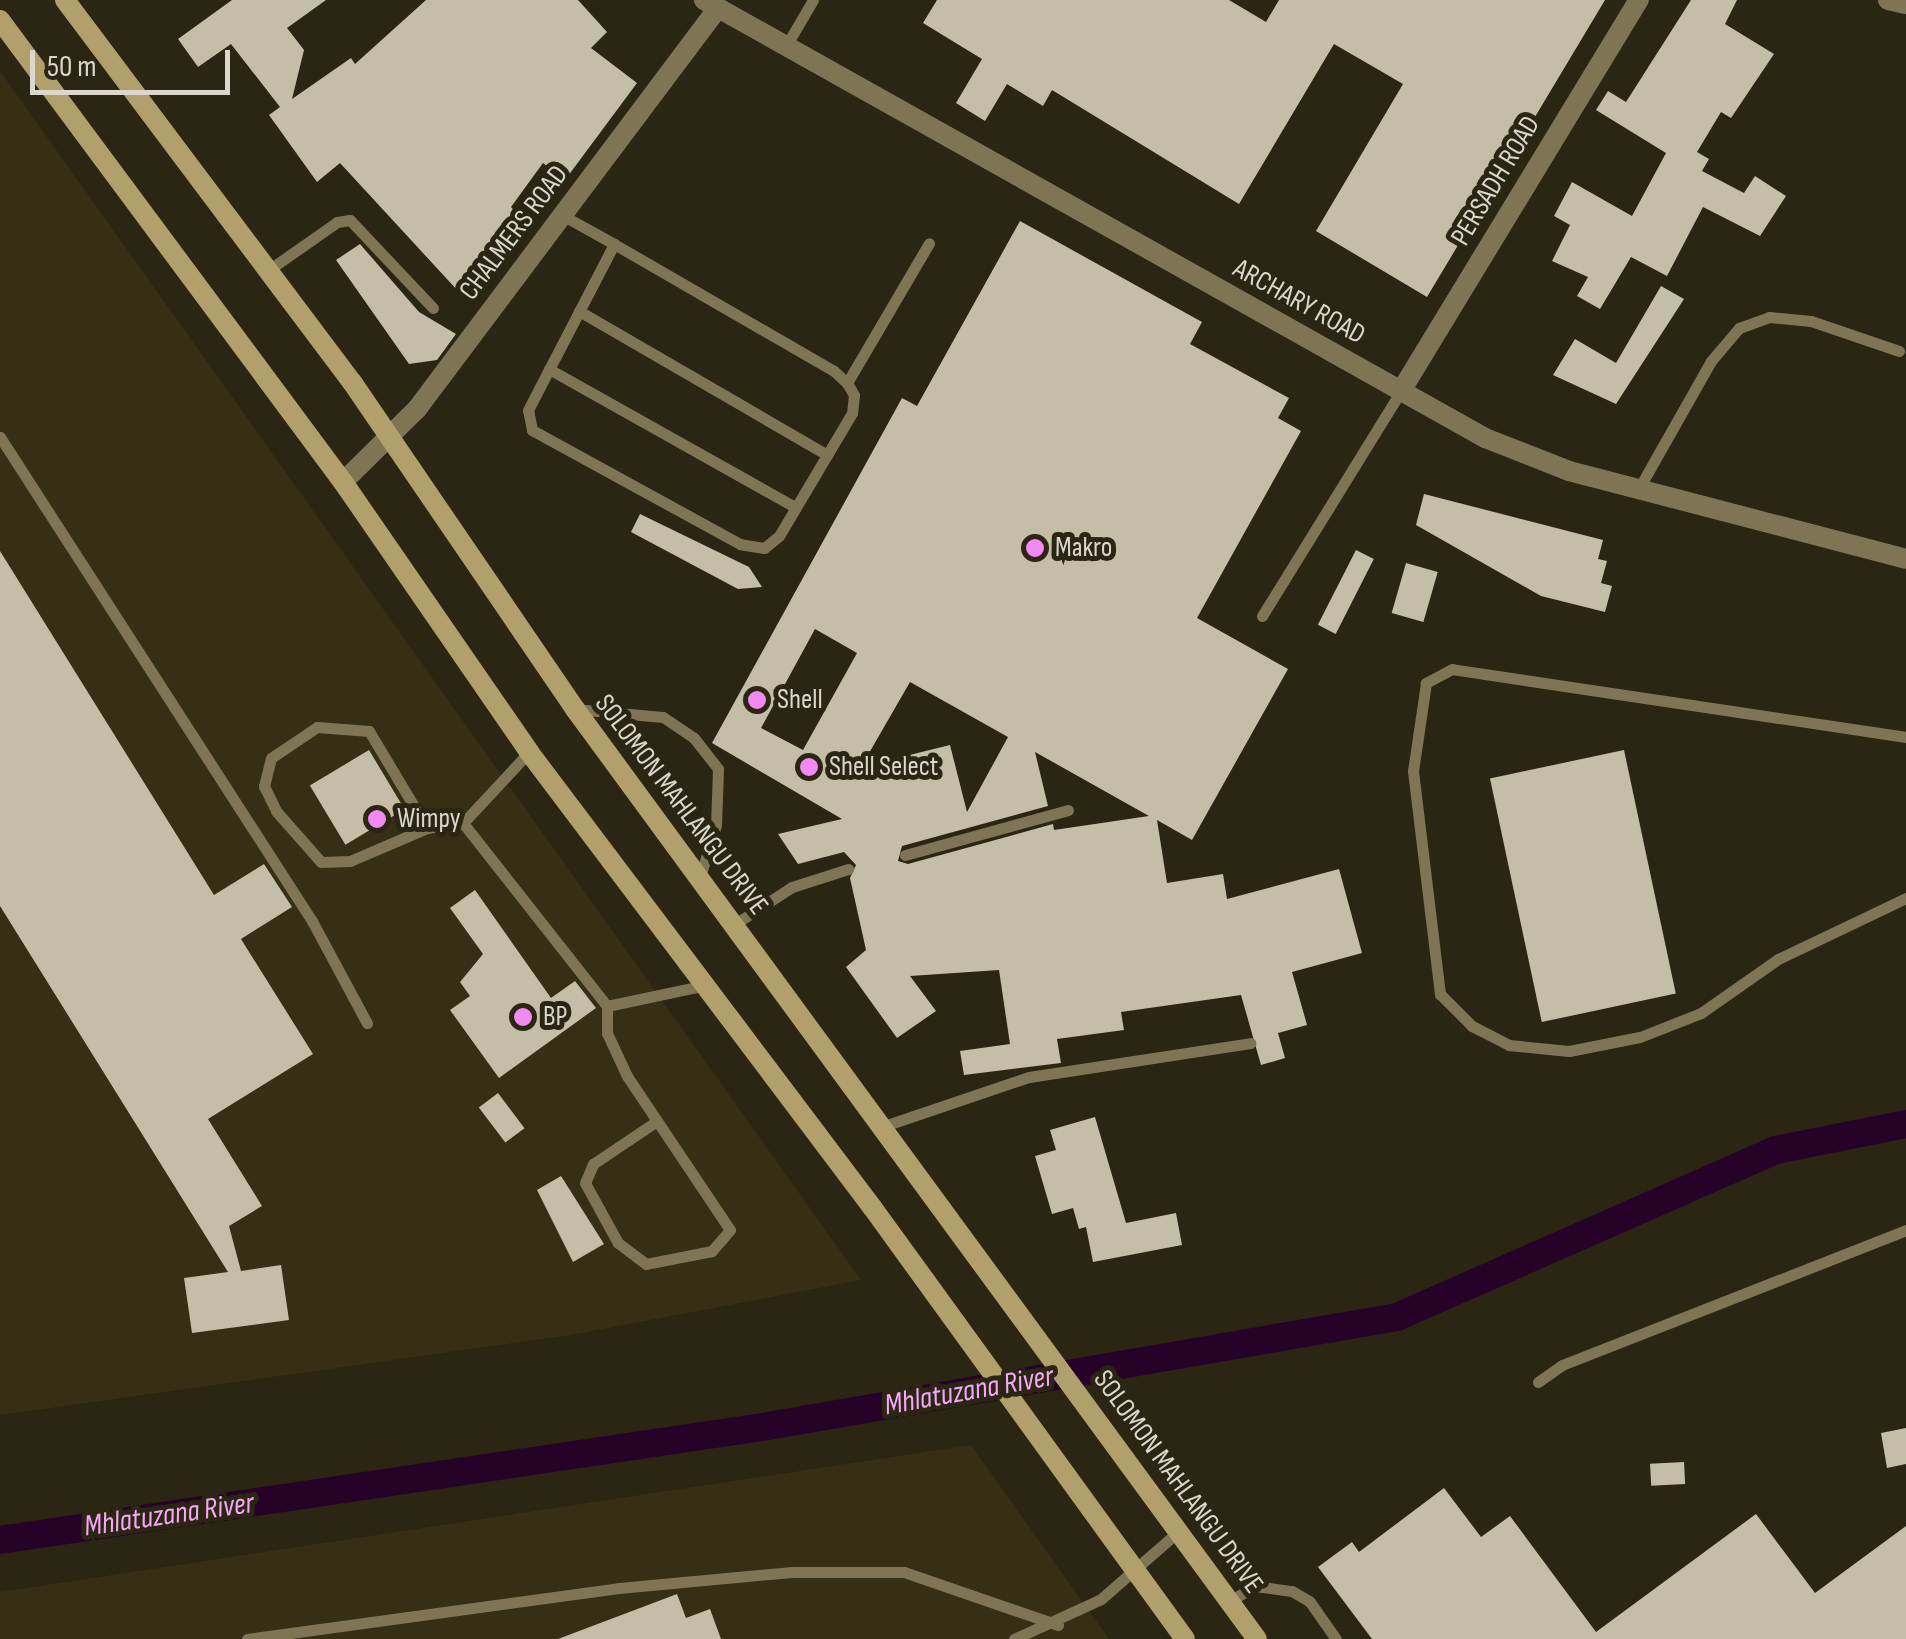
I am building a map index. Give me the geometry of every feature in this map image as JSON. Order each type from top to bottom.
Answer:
[{"type":"main road","name":"SOLOMON MAHLANGU DRIVE","points":[[65,0],[270,269],[576,709],[1159,1499],[1257,1639]]},
{"type":"main road","points":[[0,20],[343,482],[529,752],[936,1297],[1185,1639]]},
{"type":"street","name":"PERSADH ROAD","points":[[1401,391],[1638,0]]},
{"type":"street","points":[[1888,0],[1906,4]]},
{"type":"street","name":"ARCHARY ROAD","points":[[711,4],[1485,438],[1638,490],[1906,559]]},
{"type":"street","name":"CHALMERS ROAD","points":[[343,482],[391,438],[562,214],[711,4]]},
{"type":"lane","points":[[786,46],[813,0]]},
{"type":"lane","points":[[562,214],[614,244],[847,383],[854,395],[852,413],[795,507],[764,548],[740,544],[547,442],[532,430],[528,410],[614,244]]},
{"type":"lane","points":[[270,269],[337,222],[350,220],[433,308]]},
{"type":"lane","points":[[847,383],[929,243]]},
{"type":"lane","points":[[579,311],[827,455]]},
{"type":"lane","points":[[1638,490],[1711,361],[1739,328],[1769,317],[1811,321],[1899,351]]},
{"type":"lane","points":[[549,368],[795,507]]},
{"type":"lane","points":[[1262,616],[1401,391]]},
{"type":"lane","points":[[0,438],[312,922],[367,1023]]},
{"type":"lane","points":[[1906,737],[1452,669],[1426,683],[1414,770],[1440,994],[1472,1026],[1508,1045],[1569,1051],[1640,1037],[1701,1013],[1778,959],[1906,898]]},
{"type":"lane","points":[[576,709],[663,717],[694,738],[718,769],[716,825],[700,877]]},
{"type":"lane","points":[[427,828],[369,730],[317,727],[271,758],[264,786],[308,854],[321,862],[350,861],[427,828],[463,823],[529,752]]},
{"type":"lane","points":[[906,855],[1068,810]]},
{"type":"lane","points":[[463,823],[607,1006],[612,1047],[730,1230],[712,1251],[646,1264],[618,1243],[585,1183],[593,1164],[657,1121]]},
{"type":"lane","points":[[735,924],[792,888],[848,869]]},
{"type":"lane","points":[[607,1006],[701,986]]},
{"type":"lane","points":[[884,1126],[1029,1077],[1250,1044]]},
{"type":"lane","points":[[1538,1382],[1562,1365],[1906,1230]]},
{"type":"lane","points":[[1014,1639],[1058,1624],[1135,1572],[1180,1530]]},
{"type":"lane","points":[[247,1639],[619,1588],[792,1572],[904,1572],[1058,1624]]},
{"type":"lane","points":[[1230,1601],[1254,1586],[1292,1590],[1310,1602],[1336,1639]]},
{"type":"shaded area","points":[[0,71],[861,1280],[571,1335],[0,1415]]},
{"type":"shaded area","points":[[971,1445],[1109,1639],[0,1639],[0,1592]]},
{"type":"building","points":[[232,0],[326,0],[287,28],[304,50],[292,99],[351,58],[355,64],[426,0],[578,0],[607,32],[591,48],[637,83],[565,180],[543,163],[511,207],[529,226],[458,291],[340,163],[317,182],[269,115],[280,107],[231,44],[198,67],[178,39]]},
{"type":"building","points":[[937,0],[1229,0],[1266,22],[1279,0],[1605,0],[1427,297],[1316,231],[1403,84],[1334,44],[1239,204],[1052,90],[1043,106],[1007,84],[985,121],[956,103],[982,59],[923,23]]},
{"type":"building","points":[[1691,0],[1737,0],[1725,24],[1774,54],[1731,118],[1721,112],[1697,152],[1709,159],[1702,171],[1744,193],[1755,176],[1786,196],[1760,236],[1703,207],[1667,276],[1631,257],[1600,309],[1577,296],[1588,277],[1552,261],[1570,225],[1554,216],[1572,182],[1632,216],[1666,153],[1596,110],[1608,91],[1626,102]]},
{"type":"building","points":[[1020,221],[1202,322],[1190,344],[1289,398],[1278,418],[1301,431],[1197,618],[1288,669],[1192,840],[1157,820],[1167,883],[1223,874],[1227,899],[1339,869],[1362,953],[1292,972],[1307,1025],[1278,1033],[1285,1058],[1261,1065],[1241,995],[1121,1012],[1124,1030],[1057,1039],[1061,1063],[964,1075],[960,1051],[1010,1044],[999,970],[910,976],[936,1011],[897,1038],[846,967],[866,950],[850,878],[856,865],[844,852],[798,864],[778,834],[842,819],[712,743],[902,398],[917,406]],"holes":[[[815,629],[857,653],[803,750],[761,728]],[[910,682],[1008,737],[967,812],[950,745],[861,767]],[[1035,752],[1149,816],[1054,830],[1053,824],[908,864],[898,861],[902,846],[1048,806]]]},
{"type":"building","points":[[360,244],[419,312],[456,334],[437,360],[409,364],[336,260]]},
{"type":"building","points":[[1661,286],[1684,299],[1616,404],[1553,375],[1575,339],[1616,363]]},
{"type":"building","points":[[1424,494],[1603,540],[1598,559],[1607,561],[1601,583],[1612,586],[1605,612],[1541,596],[1416,525]]},
{"type":"building","points":[[640,514],[749,567],[762,587],[738,589],[631,532]]},
{"type":"building","points":[[1356,550],[1374,559],[1336,634],[1318,625]]},
{"type":"building","points":[[0,551],[214,895],[264,864],[292,907],[241,939],[313,1054],[208,1119],[262,1206],[229,1226],[241,1271],[281,1265],[289,1320],[192,1333],[184,1278],[228,1272],[0,906]]},
{"type":"building","points":[[1406,563],[1438,572],[1423,622],[1392,613]]},
{"type":"building","points":[[369,750],[405,809],[345,845],[310,786]]},
{"type":"building","points":[[1624,750],[1676,994],[1542,1022],[1490,778]]},
{"type":"building","points":[[475,890],[551,998],[575,981],[596,1008],[499,1078],[450,1010],[470,996],[460,982],[483,954],[450,908]]},
{"type":"building","points":[[498,1093],[524,1128],[505,1143],[479,1107]]},
{"type":"building","points":[[1095,1117],[1126,1223],[1176,1213],[1182,1245],[1093,1262],[1086,1227],[1079,1229],[1073,1208],[1052,1214],[1035,1156],[1056,1150],[1050,1130]]},
{"type":"building","points":[[561,1176],[604,1244],[573,1262],[537,1190]]},
{"type":"building","points":[[1906,1428],[1906,1464],[1887,1468],[1881,1433]]},
{"type":"building","points":[[1684,1462],[1685,1484],[1651,1486],[1650,1464]]},
{"type":"building","points":[[1444,1488],[1481,1537],[1510,1516],[1596,1632],[1756,1514],[1815,1593],[1906,1526],[1906,1639],[1372,1639],[1318,1567],[1352,1542],[1359,1552]]},
{"type":"building","points":[[677,1594],[686,1618],[710,1609],[721,1639],[558,1639]]},
{"type":"waterway","name":"Mhlatuzana River","points":[[0,1540],[756,1428],[1397,1317],[1775,1150],[1906,1124]]},
{"type":"place","name":"Makro","points":[[1035,548]]},
{"type":"place","name":"Shell","points":[[757,700]]},
{"type":"place","name":"Shell Select","points":[[809,767]]},
{"type":"place","name":"Wimpy","points":[[377,819]]},
{"type":"place","name":"BP","points":[[523,1017]]}]
